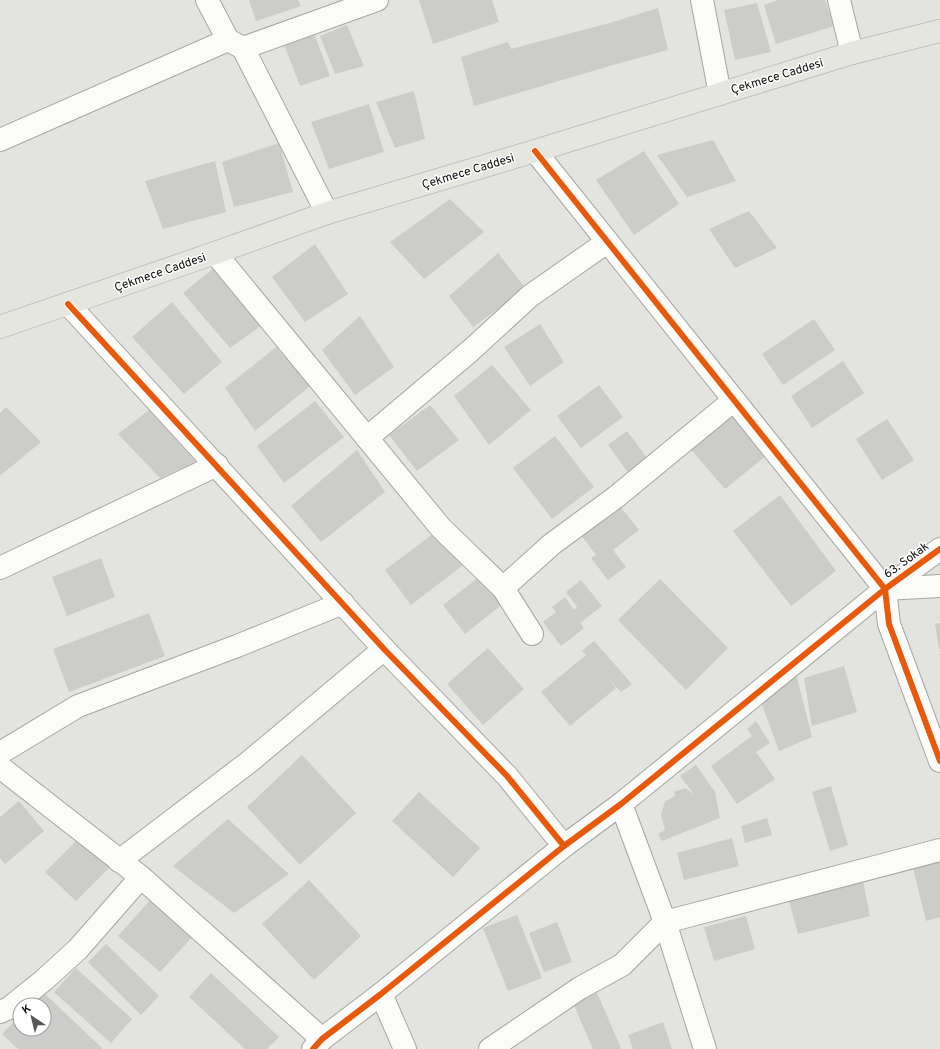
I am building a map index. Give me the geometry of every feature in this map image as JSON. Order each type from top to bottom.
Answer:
[{"type":"main road","name":"Çekmece Caddesi","points":[[0,327],[327,213],[535,151],[852,53],[940,31]]},
{"type":"street","points":[[207,0],[236,44],[327,213]]},
{"type":"street","points":[[0,140],[236,44],[377,0]]},
{"type":"street","points":[[702,0],[720,94]]},
{"type":"street","points":[[838,0],[852,53]]},
{"type":"street","points":[[535,151],[886,589],[889,624],[940,761]]},
{"type":"street","points":[[367,438],[470,351],[530,296],[607,242]]},
{"type":"street","points":[[215,253],[440,528],[503,588],[532,634]]},
{"type":"street","points":[[68,304],[384,649],[507,776],[564,846]]},
{"type":"street","points":[[503,588],[552,544],[616,496],[734,400]]},
{"type":"street","points":[[0,568],[217,465]]},
{"type":"street","name":"63. Sokak","points":[[318,1044],[564,846],[621,804],[886,589],[940,549]]},
{"type":"street","points":[[886,589],[940,586]]},
{"type":"street","points":[[0,753],[78,706],[237,646],[343,603]]},
{"type":"street","points":[[119,860],[249,762],[384,649]]},
{"type":"street","points":[[0,767],[141,877],[318,1044]]},
{"type":"street","points":[[621,804],[665,922],[705,1049]]},
{"type":"street","points":[[490,1049],[580,988],[622,965],[665,922],[940,850]]},
{"type":"street","points":[[3,1007],[44,980],[78,949],[141,877]]},
{"type":"street","points":[[381,994],[405,1049]]},
{"type":"building","points":[[249,0],[298,0],[301,6],[256,21]]},
{"type":"building","points":[[419,0],[492,0],[499,22],[433,44]]},
{"type":"building","points":[[778,0],[825,0],[834,26],[776,44],[764,5]]},
{"type":"building","points":[[757,3],[771,52],[735,60],[724,10]]},
{"type":"building","points":[[658,8],[668,50],[474,106],[461,57],[508,42],[511,49],[613,22]]},
{"type":"building","points":[[347,25],[364,66],[335,74],[320,36]]},
{"type":"building","points":[[314,33],[330,76],[300,86],[284,45]]},
{"type":"building","points":[[414,91],[425,139],[395,148],[376,102]]},
{"type":"building","points":[[369,104],[384,152],[329,169],[311,122]]},
{"type":"building","points":[[713,140],[736,181],[687,197],[657,155]]},
{"type":"building","points":[[279,143],[293,192],[234,207],[222,162]]},
{"type":"building","points":[[644,151],[679,204],[634,235],[596,180]]},
{"type":"building","points":[[215,161],[226,212],[163,229],[145,181]]},
{"type":"building","points":[[450,199],[484,232],[424,279],[390,242]]},
{"type":"building","points":[[749,211],[777,248],[735,268],[709,229]]},
{"type":"building","points":[[315,244],[348,294],[305,322],[272,277]]},
{"type":"building","points":[[498,253],[526,289],[473,327],[449,296]]},
{"type":"building","points":[[215,267],[265,323],[230,348],[183,293]]},
{"type":"building","points":[[172,302],[222,362],[184,394],[132,337]]},
{"type":"building","points":[[360,316],[394,367],[355,395],[322,350]]},
{"type":"building","points":[[814,319],[835,350],[783,385],[762,354]]},
{"type":"building","points":[[540,324],[564,362],[530,386],[504,347]]},
{"type":"building","points":[[276,347],[310,386],[255,431],[225,388]]},
{"type":"building","points":[[843,361],[864,393],[812,428],[791,396]]},
{"type":"building","points":[[492,365],[531,410],[489,445],[454,396]]},
{"type":"building","points":[[599,385],[623,417],[581,448],[557,416]]},
{"type":"building","points":[[315,401],[344,437],[284,483],[257,446]]},
{"type":"building","points":[[430,405],[459,440],[417,471],[389,435]]},
{"type":"building","points":[[6,407],[41,442],[1,475],[0,413]]},
{"type":"building","points":[[149,410],[196,462],[160,478],[118,434]]},
{"type":"building","points":[[728,411],[767,455],[725,489],[688,446]]},
{"type":"building","points":[[887,419],[914,460],[882,480],[856,439]]},
{"type":"building","points":[[627,431],[648,459],[629,474],[608,445]]},
{"type":"building","points":[[555,436],[594,487],[552,519],[513,468]]},
{"type":"building","points":[[357,450],[385,492],[321,542],[291,506]]},
{"type":"building","points":[[780,495],[836,571],[791,606],[733,531]]},
{"type":"building","points":[[618,504],[639,530],[613,550],[626,567],[608,580],[591,558],[596,555],[580,534]]},
{"type":"building","points":[[441,528],[467,562],[411,605],[385,570]]},
{"type":"building","points":[[101,558],[115,597],[67,616],[52,577]]},
{"type":"building","points":[[483,574],[505,602],[465,634],[443,605]]},
{"type":"building","points":[[660,579],[728,648],[686,690],[618,620]]},
{"type":"building","points":[[581,580],[602,606],[580,623],[584,628],[561,646],[543,622],[556,612],[552,607],[565,597],[574,610],[577,607],[566,592]]},
{"type":"building","points":[[149,613],[165,656],[69,692],[53,649]]},
{"type":"building","points":[[940,623],[940,649],[939,649],[935,624]]},
{"type":"building","points":[[594,641],[632,684],[621,692],[605,675],[616,688],[570,726],[541,692],[586,655],[582,651]]},
{"type":"building","points":[[488,648],[524,689],[483,725],[447,684]]},
{"type":"building","points":[[844,666],[857,712],[812,726],[804,678]]},
{"type":"building","points":[[796,674],[812,737],[779,751],[760,699]]},
{"type":"building","points":[[756,721],[770,743],[756,752],[775,779],[737,804],[711,766],[752,736],[747,729]]},
{"type":"building","points":[[302,755],[356,813],[300,865],[247,807]]},
{"type":"building","points":[[696,765],[715,792],[720,818],[662,841],[658,834],[665,830],[661,815],[665,801],[675,796],[674,792],[685,788],[694,794],[680,776]]},
{"type":"building","points":[[831,786],[848,845],[830,851],[812,792]]},
{"type":"building","points":[[419,792],[480,848],[453,877],[392,821]]},
{"type":"building","points":[[19,801],[44,831],[5,864],[0,858],[0,817]]},
{"type":"building","points":[[767,818],[772,835],[745,843],[741,826]]},
{"type":"building","points":[[228,819],[289,874],[234,913],[173,866]]},
{"type":"building","points":[[82,835],[113,864],[76,901],[45,872]]},
{"type":"building","points":[[732,838],[739,866],[684,880],[677,853]]},
{"type":"building","points":[[940,857],[940,917],[926,921],[912,864]]},
{"type":"building","points":[[861,871],[870,916],[798,934],[786,890]]},
{"type":"building","points":[[309,880],[361,936],[314,980],[262,924]]},
{"type":"building","points":[[152,898],[196,933],[160,972],[118,936]]},
{"type":"building","points":[[517,915],[542,978],[508,991],[483,928]]},
{"type":"building","points":[[746,916],[755,949],[714,961],[704,927]]},
{"type":"building","points":[[557,922],[572,962],[544,972],[529,933]]},
{"type":"building","points":[[106,944],[159,996],[141,1015],[88,962]]},
{"type":"building","points":[[76,968],[132,1019],[111,1043],[54,992]]},
{"type":"building","points":[[211,973],[279,1037],[267,1049],[245,1049],[189,997]]},
{"type":"building","points":[[44,993],[48,997],[40,997]]},
{"type":"building","points":[[597,993],[621,1048],[620,1049],[593,1049],[573,1003]]},
{"type":"building","points":[[52,1001],[103,1049],[18,1049],[2,1034],[12,1024],[12,1037],[52,1037]]},
{"type":"building","points":[[663,1022],[672,1049],[633,1049],[628,1035]]},
{"type":"cycle path","points":[[535,151],[885,589],[889,624],[940,761]]},
{"type":"cycle path","points":[[68,304],[384,649],[507,776],[564,846]]},
{"type":"cycle path","points":[[313,1049],[322,1039],[381,994],[564,846],[621,804],[885,589],[940,549]]}]
